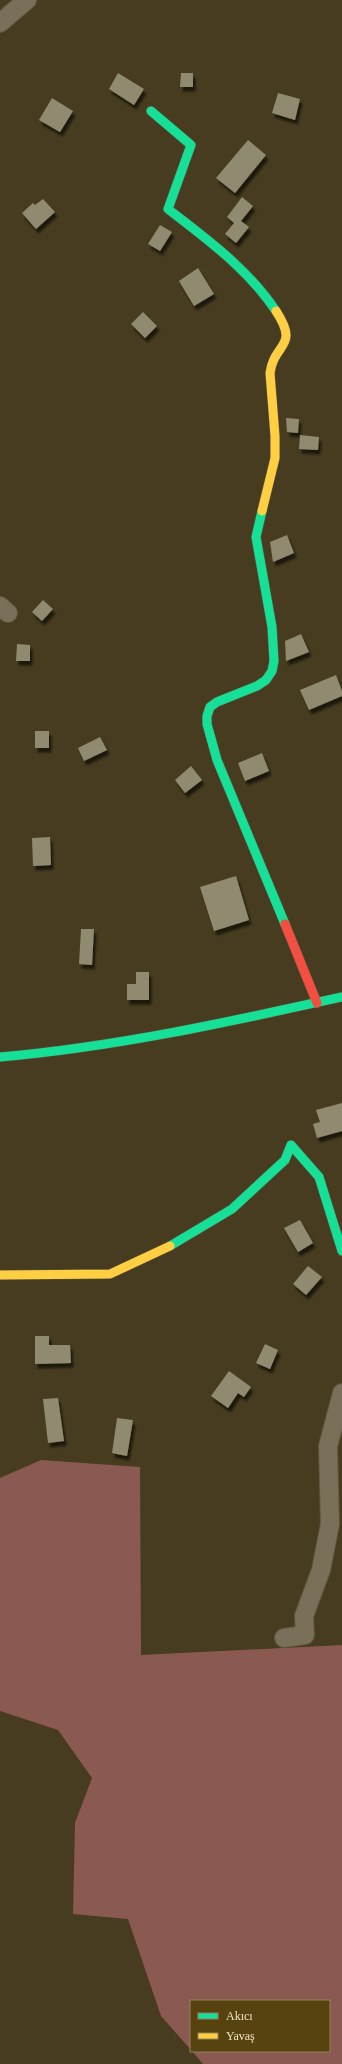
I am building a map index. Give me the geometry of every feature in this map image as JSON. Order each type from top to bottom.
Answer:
[{"type":"street","points":[[0,23],[27,0]]},
{"type":"street","points":[[151,111],[191,145],[168,210],[223,252],[251,278],[276,311],[286,329],[286,342],[270,371],[275,434],[275,456],[269,487],[258,521],[256,537],[272,636],[273,670],[266,680],[255,689],[215,702],[210,707],[206,717],[208,732],[225,778],[317,1003]]},
{"type":"street","points":[[0,1057],[34,1054],[215,1025],[342,997]]},
{"type":"street","points":[[0,1275],[110,1274],[163,1251],[232,1208],[285,1160],[291,1145],[319,1177],[342,1251]]},
{"type":"street","points":[[284,1638],[305,1635],[304,1616],[321,1570],[330,1524],[328,1446],[342,1393]]},
{"type":"shaded area","points":[[41,1460],[140,1467],[141,1655],[342,1645],[342,2064],[203,2064],[193,2052],[330,2052],[330,2000],[190,2000],[190,2049],[161,2016],[128,1919],[73,1914],[75,1823],[92,1778],[58,1730],[0,1711],[0,1478]]},
{"type":"building","points":[[118,73],[144,89],[134,105],[109,89]]},
{"type":"building","points":[[181,73],[193,73],[193,87],[180,87]]},
{"type":"building","points":[[278,93],[300,99],[295,120],[272,113]]},
{"type":"building","points":[[52,98],[73,111],[60,132],[39,120]]},
{"type":"building","points":[[248,140],[266,155],[235,193],[216,178]]},
{"type":"building","points":[[242,197],[253,206],[241,221],[249,227],[236,243],[225,234],[234,223],[227,217]]},
{"type":"building","points":[[43,199],[55,212],[36,229],[22,213],[33,203],[35,205]]},
{"type":"building","points":[[160,225],[172,232],[160,251],[148,244]]},
{"type":"building","points":[[198,268],[214,294],[194,306],[179,281]]},
{"type":"building","points":[[143,312],[157,326],[145,338],[131,324]]},
{"type":"building","points":[[286,418],[299,419],[298,433],[287,432]]},
{"type":"building","points":[[300,435],[319,437],[318,450],[299,449]]},
{"type":"building","points":[[287,535],[294,553],[273,562],[270,542]]},
{"type":"building","points":[[43,600],[53,609],[42,621],[32,612]]},
{"type":"building","points":[[301,634],[309,652],[286,661],[285,641]]},
{"type":"building","points":[[17,644],[30,645],[30,661],[16,661]]},
{"type":"building","points":[[336,675],[342,691],[342,696],[309,710],[300,690]]},
{"type":"building","points":[[35,731],[49,731],[49,748],[35,748]]},
{"type":"building","points":[[100,737],[107,750],[84,761],[78,748]]},
{"type":"building","points":[[262,753],[269,771],[245,781],[238,763]]},
{"type":"building","points":[[191,766],[202,780],[185,793],[175,780]]},
{"type":"building","points":[[50,837],[51,865],[33,866],[32,838]]},
{"type":"building","points":[[236,876],[249,920],[214,931],[200,887]]},
{"type":"building","points":[[81,929],[94,929],[92,965],[79,964]]},
{"type":"building","points":[[136,972],[149,972],[149,1000],[127,1000],[127,984],[136,984]]},
{"type":"building","points":[[342,1103],[342,1131],[317,1138],[313,1124],[320,1122],[316,1110]]},
{"type":"building","points":[[300,1220],[313,1243],[298,1252],[284,1228]]},
{"type":"building","points":[[308,1266],[322,1277],[306,1295],[293,1284]]},
{"type":"building","points":[[35,1336],[49,1336],[49,1345],[70,1345],[71,1363],[35,1364]]},
{"type":"building","points":[[265,1344],[278,1350],[270,1369],[256,1363]]},
{"type":"building","points":[[229,1371],[251,1387],[244,1397],[238,1393],[228,1408],[211,1396]]},
{"type":"building","points":[[58,1398],[64,1441],[48,1443],[43,1399]]},
{"type":"building","points":[[117,1418],[133,1420],[127,1456],[112,1453]]},
{"type":"traffic: fast","points":[[151,111],[191,145],[168,209],[240,268],[276,311]]},
{"type":"traffic: fast","points":[[262,511],[256,537],[272,627],[274,661],[272,671],[266,680],[257,686],[217,702],[210,707],[207,716],[207,724],[217,760],[285,924]]},
{"type":"traffic: fast","points":[[0,1057],[43,1053],[172,1033],[342,997]]},
{"type":"traffic: fast","points":[[170,1246],[232,1209],[285,1160],[291,1145],[319,1177],[342,1251]]},
{"type":"traffic: slow","points":[[262,511],[275,458],[275,436],[270,373],[272,363],[286,339],[286,332],[283,323],[276,311]]},
{"type":"traffic: slow","points":[[0,1275],[110,1274],[170,1246]]},
{"type":"traffic: jam","points":[[285,924],[317,1003]]}]
